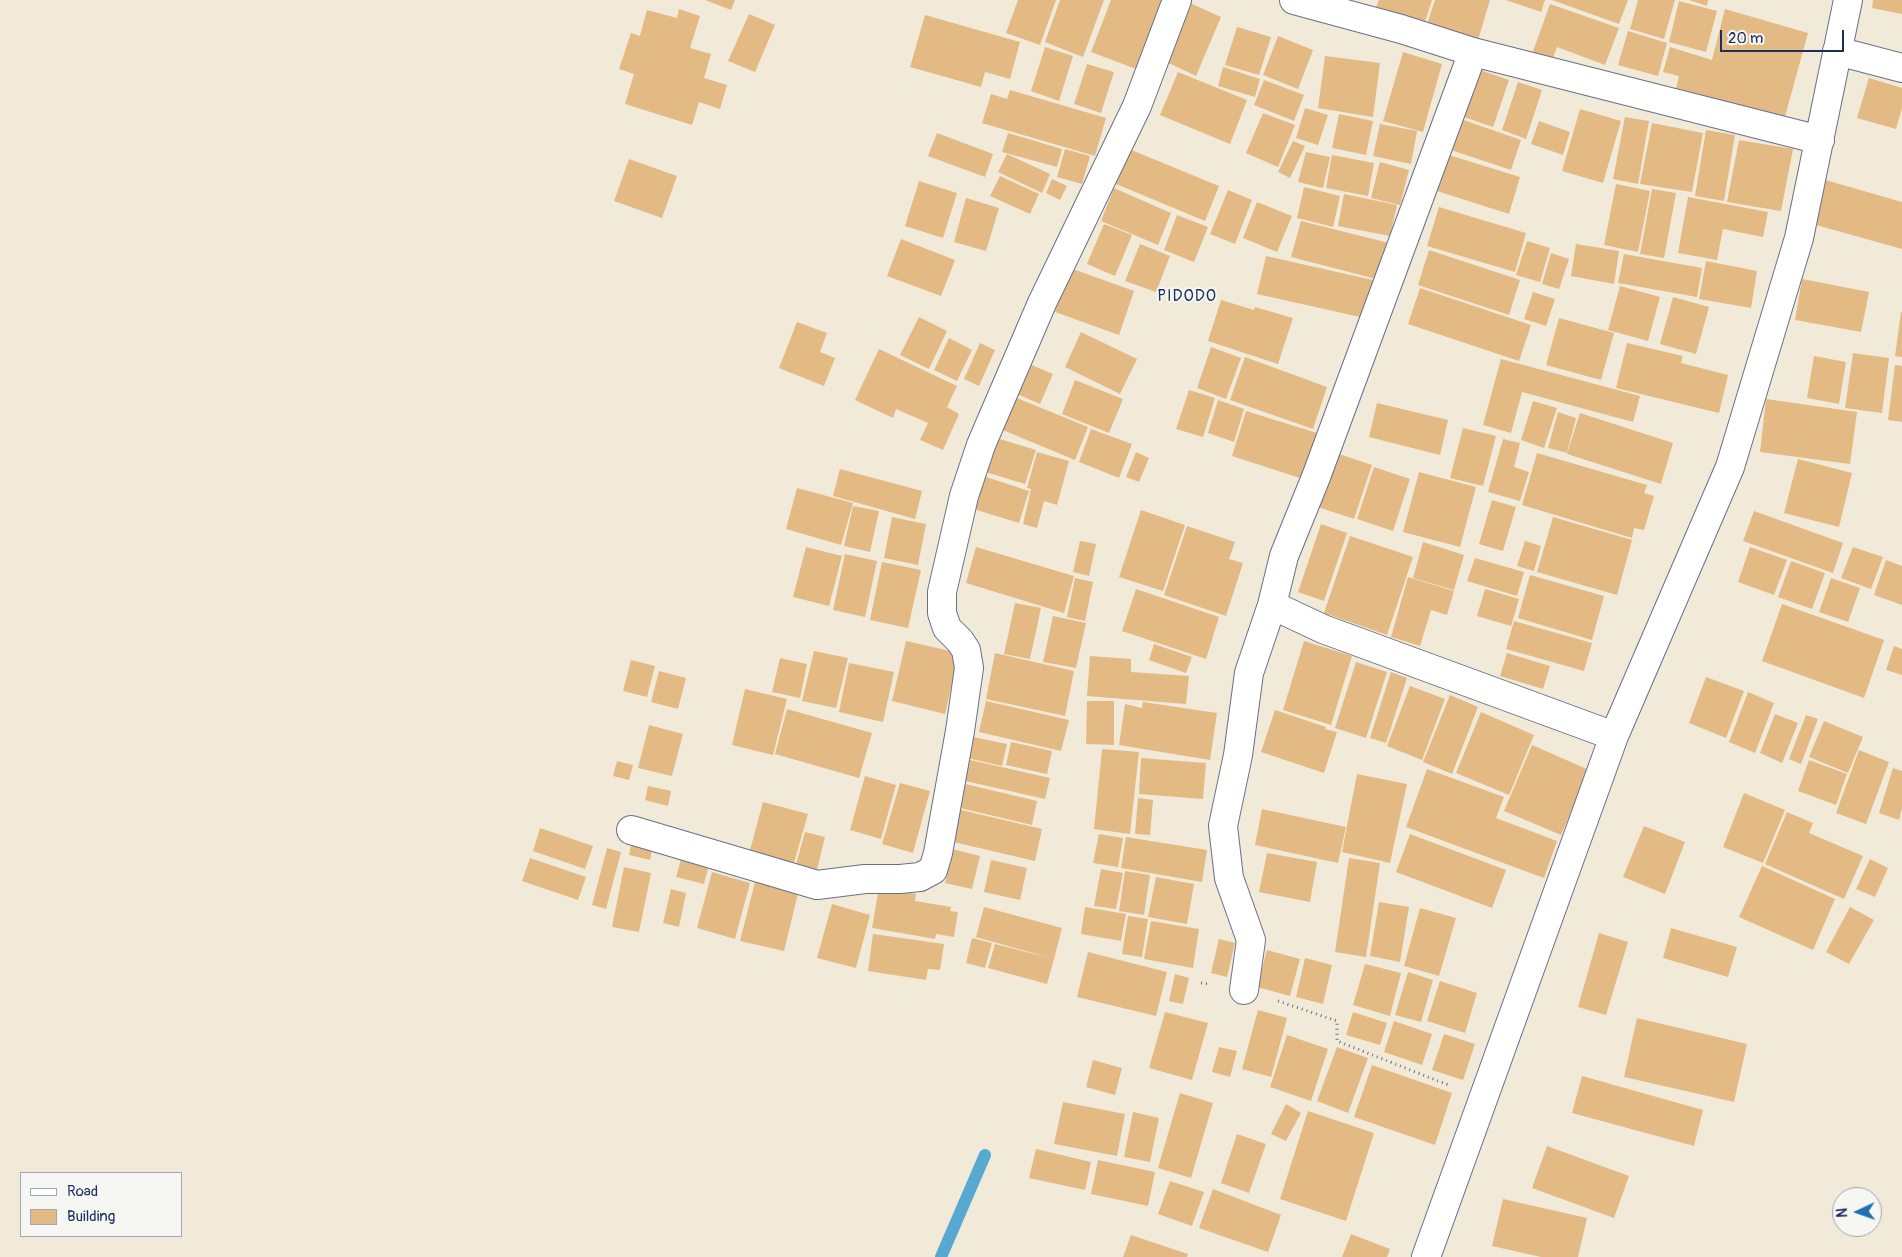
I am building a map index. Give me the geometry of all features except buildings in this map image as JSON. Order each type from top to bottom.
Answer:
[{"type":"street","points":[[630,830],[817,885],[865,879],[900,880],[920,877],[933,870],[938,854],[960,731],[969,668],[966,650],[947,628],[942,613],[942,592],[964,496],[982,445],[1042,304],[1137,106],[1177,0]]},
{"type":"street","points":[[1294,0],[1402,28],[1474,52],[1820,140]]},
{"type":"street","points":[[1426,1257],[1614,736],[1730,467],[1799,238],[1848,0]]},
{"type":"street","points":[[1837,51],[1902,68]]},
{"type":"street","points":[[1244,990],[1251,940],[1229,878],[1223,826],[1238,755],[1249,673],[1272,605],[1284,556],[1316,476],[1474,52]]},
{"type":"street","points":[[1272,605],[1323,629],[1614,736]]},
{"type":"path","points":[[1201,983],[1244,990],[1337,1021],[1337,1041],[1484,1099]]},
{"type":"waterway","points":[[941,1257],[985,1155]]},
{"type":"district","name":"PIDODO","points":[[1187,297]]}]
